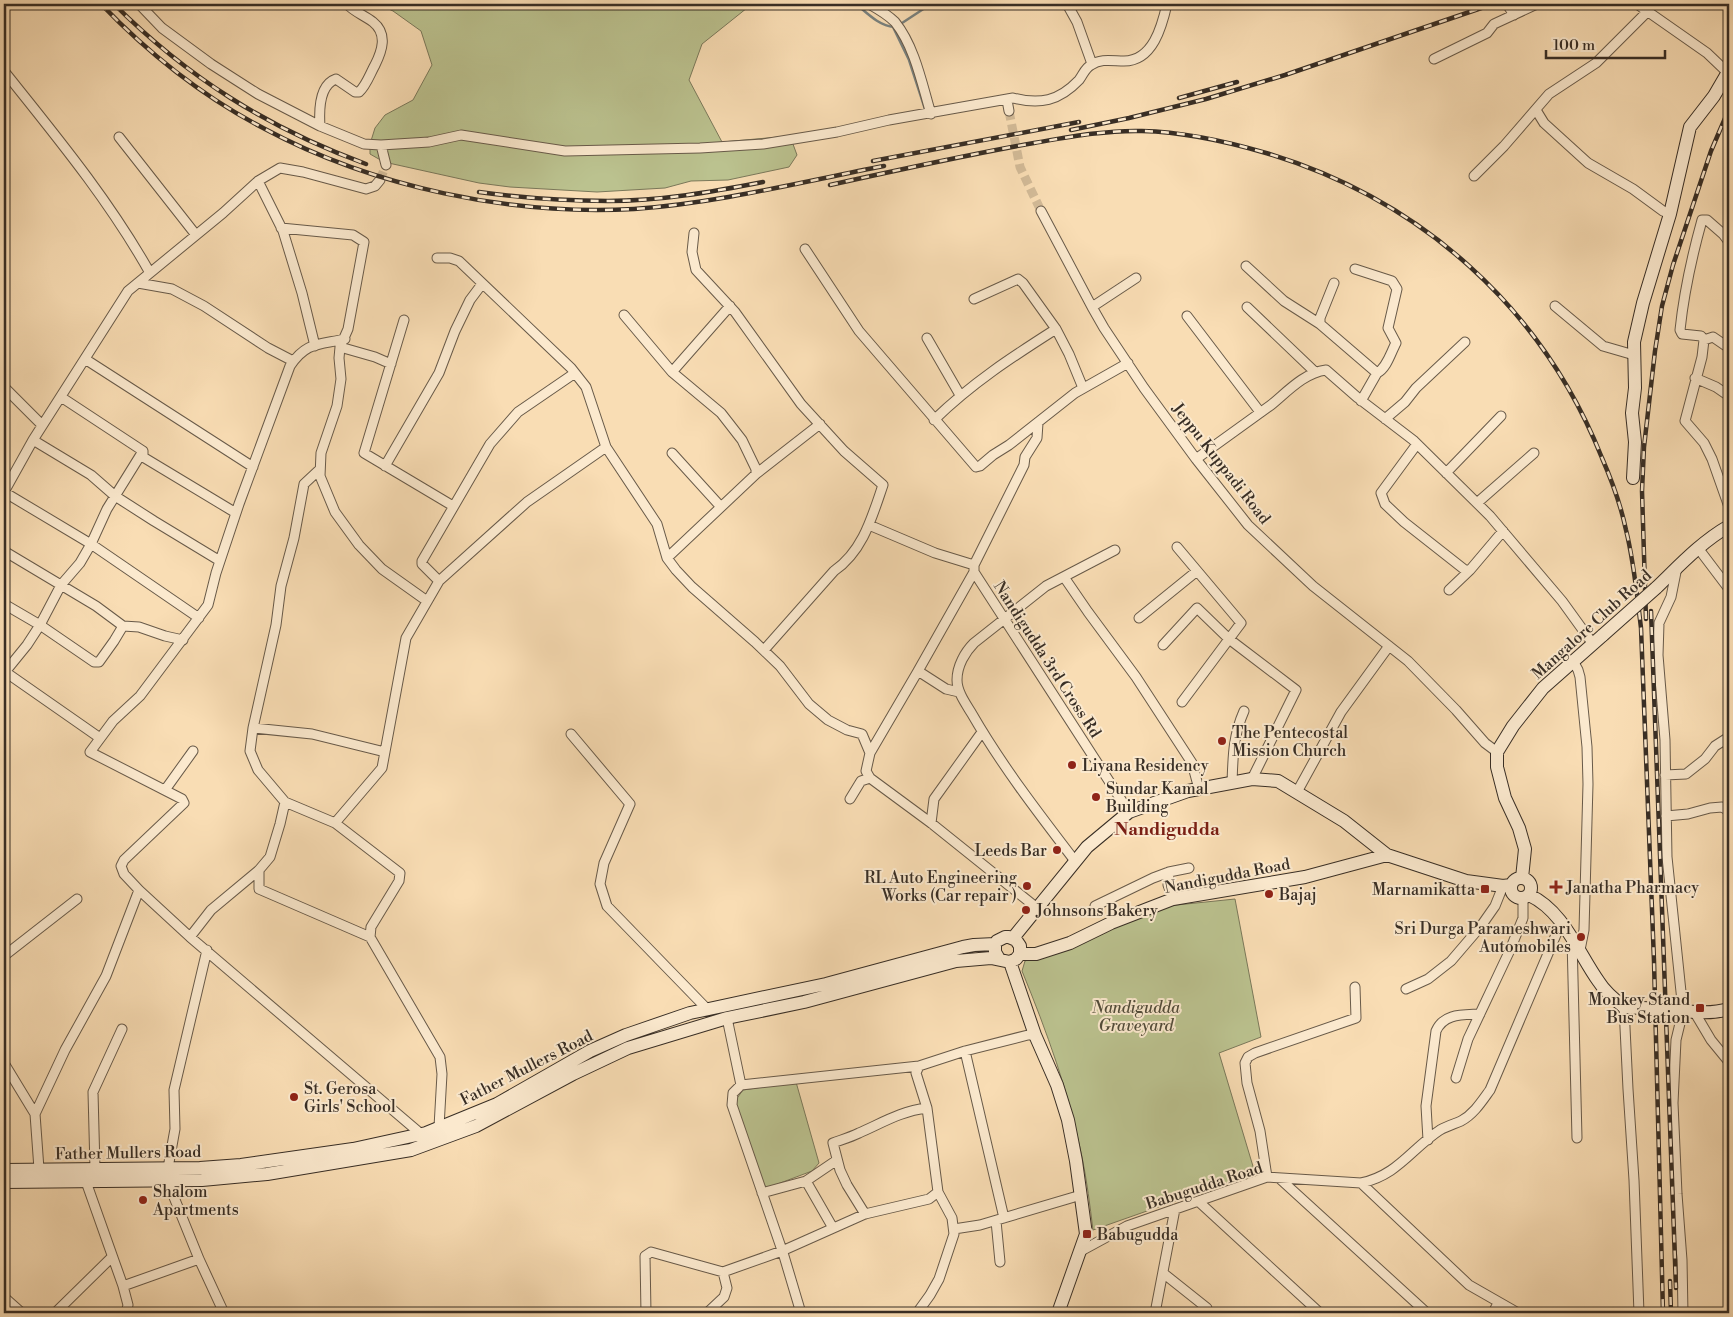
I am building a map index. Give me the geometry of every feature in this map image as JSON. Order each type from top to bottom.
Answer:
[{"type":"main road","points":[[1633,478],[1635,442],[1632,413],[1635,388],[1634,342],[1643,303],[1670,214],[1690,127],[1729,73]]},
{"type":"main road","name":"Mangalore Club Road","points":[[1497,752],[1513,726],[1543,688],[1656,588],[1698,548],[1729,526]]},
{"type":"main road","points":[[1497,752],[1496,767],[1505,798],[1519,828],[1525,850],[1512,883]]},
{"type":"main road","points":[[1013,938],[1087,847],[1129,812],[1199,789],[1252,779],[1278,781],[1344,821],[1387,855],[1466,881],[1512,883],[1527,880],[1531,885],[1526,896],[1544,905],[1561,923],[1580,950],[1599,984],[1624,1007],[1712,1013],[1729,1009]]},
{"type":"main road","name":"Nandigudda Road","points":[[423,1140],[476,1126],[572,1074],[628,1048],[727,1018],[804,1002],[956,961],[980,957],[1009,958],[1036,954],[1070,943],[1111,923],[1173,899],[1305,877],[1387,855]]},
{"type":"main road","points":[[1009,958],[1020,946],[1009,936],[1001,938],[995,944],[994,952],[1009,958],[1036,1035],[1057,1085],[1068,1120],[1081,1195],[1086,1234],[1058,1313]]},
{"type":"main road","name":"Father Mullers Road","points":[[4,1170],[39,1169],[83,1175],[95,1169],[167,1174],[200,1168],[241,1165],[423,1140],[439,1127],[496,1104],[590,1051],[626,1035],[690,1013],[826,984],[963,947],[995,944]]},
{"type":"main road","points":[[4,1182],[83,1175],[167,1174]]},
{"type":"street","points":[[139,4],[162,28],[211,64],[258,94],[320,126],[364,144],[381,145],[430,142],[460,135],[565,151],[700,148],[763,144],[837,132],[889,120],[1013,98],[1043,102],[1057,97],[1075,83],[1092,64],[1109,59],[1126,61],[1139,58],[1158,36],[1167,4]]},
{"type":"street","points":[[320,126],[321,99],[329,83],[336,79],[355,92],[359,92],[382,50],[383,43],[379,29],[373,22],[354,11],[347,4]]},
{"type":"street","points":[[869,4],[898,26],[914,59],[931,114]]},
{"type":"street","points":[[1067,4],[1077,22],[1092,64]]},
{"type":"street","points":[[1507,4],[1514,15]]},
{"type":"street","points":[[1434,58],[1486,33],[1494,24],[1537,4]]},
{"type":"street","points":[[1637,4],[1707,53],[1729,73]]},
{"type":"street","points":[[1474,176],[1549,94],[1596,63],[1648,11]]},
{"type":"street","points":[[4,71],[63,145],[131,238],[150,273]]},
{"type":"street","points":[[1007,100],[1009,111]]},
{"type":"street","points":[[1536,110],[1544,123],[1588,164],[1633,189],[1670,214]]},
{"type":"street","points":[[120,137],[196,235]]},
{"type":"street","points":[[381,145],[386,165]]},
{"type":"street","points":[[199,618],[91,544],[4,492],[42,425],[128,291],[223,213],[258,180],[280,168],[303,172],[366,189],[375,186],[380,180]]},
{"type":"street","points":[[258,180],[281,228],[302,293],[315,346]]},
{"type":"street","name":"Jeppu Kuppadi Road","points":[[1041,211],[1092,307],[1128,363],[1196,459],[1248,525],[1313,586],[1408,662],[1456,710],[1485,743],[1497,752]]},
{"type":"street","points":[[1704,340],[1701,336],[1682,334],[1680,330],[1692,254],[1702,220],[1708,220],[1729,242]]},
{"type":"street","points":[[281,228],[353,235],[364,242],[348,329],[339,358],[341,379],[337,406],[321,454],[320,476],[335,512],[359,545],[382,569],[427,601]]},
{"type":"street","points":[[694,233],[692,252],[696,270],[730,306],[801,404],[844,451],[883,485],[863,538],[845,563],[834,571],[764,650]]},
{"type":"street","points":[[805,249],[860,332],[976,467],[980,466],[1083,388],[1128,363]]},
{"type":"street","points":[[436,258],[450,258],[459,261],[575,373],[586,387],[606,447],[658,524],[667,558],[692,587],[764,650],[793,681],[808,704],[828,720],[848,730],[862,734],[870,753]]},
{"type":"street","points":[[1246,266],[1284,301],[1320,324],[1377,373]]},
{"type":"street","points":[[1355,269],[1392,281],[1397,289],[1388,328],[1396,343],[1385,366],[1381,372],[1377,373],[1361,401]]},
{"type":"street","points":[[1092,307],[1136,278]]},
{"type":"street","points":[[974,299],[1018,279],[1023,282],[1056,329],[1083,388]]},
{"type":"street","points":[[138,283],[172,289],[204,306],[268,348],[294,361]]},
{"type":"street","points":[[1320,324],[1320,318],[1334,283]]},
{"type":"street","points":[[385,466],[439,374],[455,331],[470,300],[482,284]]},
{"type":"street","points":[[672,372],[730,306]]},
{"type":"street","points":[[1555,306],[1603,346],[1634,356]]},
{"type":"street","points":[[1247,307],[1315,372]]},
{"type":"street","points":[[624,315],[672,372],[721,413],[742,440],[756,469],[756,474]]},
{"type":"street","points":[[1187,316],[1260,412]]},
{"type":"street","points":[[404,320],[364,453],[453,506]]},
{"type":"street","points":[[934,420],[960,395],[999,365],[1056,329]]},
{"type":"street","points":[[1704,340],[1713,337],[1729,348]]},
{"type":"street","points":[[927,338],[960,395]]},
{"type":"street","points":[[1704,340],[1702,357],[1695,378],[1686,421],[1704,443],[1729,507]]},
{"type":"street","points":[[1385,419],[1406,402],[1416,388],[1465,342]]},
{"type":"street","points":[[391,364],[343,343],[308,346],[290,366],[236,513],[208,605],[140,696],[113,721],[90,752],[182,799],[184,803],[124,860],[122,866],[124,874],[190,937],[423,1140]]},
{"type":"street","points":[[85,359],[253,467]]},
{"type":"street","points":[[1196,459],[1301,380],[1315,372],[1326,370],[1361,401],[1417,444],[1477,503],[1598,640]]},
{"type":"street","points":[[439,581],[424,567],[422,561],[490,444],[518,412],[575,373]]},
{"type":"street","points":[[1695,378],[1716,387],[1729,396]]},
{"type":"street","points":[[4,387],[42,425]]},
{"type":"street","points":[[61,397],[143,451]]},
{"type":"street","points":[[1446,473],[1501,416]]},
{"type":"street","points":[[1037,908],[931,823],[870,778],[866,771],[870,753],[918,671],[974,568],[1024,465],[1025,457],[1037,438],[1038,422]]},
{"type":"street","points":[[667,558],[756,474],[820,424]]},
{"type":"street","points":[[33,440],[91,475],[115,496],[220,561]]},
{"type":"street","points":[[1417,444],[1381,493],[1385,504],[1404,522],[1465,570],[1470,570]]},
{"type":"street","points":[[335,823],[382,768],[406,638],[439,581],[527,502],[606,447]]},
{"type":"street","points":[[100,738],[4,672],[40,625],[61,585],[80,563],[91,544],[107,508],[143,451]]},
{"type":"street","points":[[143,451],[143,457],[236,513]]},
{"type":"street","points":[[672,453],[722,506]]},
{"type":"street","points":[[1477,503],[1534,453]]},
{"type":"street","points":[[319,470],[304,484],[253,728],[250,751],[258,770],[284,802],[335,823],[400,873],[399,881],[371,926],[370,937],[440,1057],[442,1074],[439,1127]]},
{"type":"street","points":[[869,525],[974,568]]},
{"type":"street","points":[[1449,590],[1470,570],[1503,531]]},
{"type":"street","points":[[1177,547],[1241,623],[1182,702]]},
{"type":"street","points":[[1698,548],[1729,589]]},
{"type":"street","points":[[1075,861],[1025,796],[982,732],[959,692],[956,680],[965,652],[1004,620],[1046,586],[1115,550]]},
{"type":"street","points":[[4,551],[96,606],[123,626],[138,627],[183,640]]},
{"type":"street","points":[[1678,567],[1671,597],[1659,623],[1658,655],[1665,740],[1667,857],[1672,911],[1686,1011],[1676,1040],[1673,1103],[1682,1260],[1683,1313]]},
{"type":"street","name":"Nandigudda 3rd Cross Rd","points":[[974,568],[1004,620],[1129,812]]},
{"type":"street","points":[[1139,618],[1197,571]]},
{"type":"street","points":[[1064,577],[1136,677],[1192,763],[1199,789]]},
{"type":"street","points":[[4,604],[40,625],[94,662],[99,662],[123,626]]},
{"type":"street","points":[[1163,645],[1198,608],[1229,639],[1296,690],[1252,779]]},
{"type":"street","points":[[1297,792],[1342,712],[1389,646]]},
{"type":"street","points":[[1573,661],[1580,677],[1588,766],[1586,895],[1584,930],[1580,950]]},
{"type":"street","points":[[918,671],[946,689],[959,692]]},
{"type":"street","points":[[1232,783],[1232,749],[1237,726],[1244,711]]},
{"type":"street","points":[[253,728],[312,734],[385,752]]},
{"type":"street","points":[[931,823],[934,799],[982,732]]},
{"type":"street","points":[[571,734],[630,804],[604,863],[600,884],[607,906],[708,1010]]},
{"type":"street","points":[[1666,775],[1686,774],[1705,760],[1715,746],[1729,736]]},
{"type":"street","points":[[165,790],[193,751]]},
{"type":"street","points":[[850,798],[861,781],[870,778]]},
{"type":"street","points":[[190,937],[211,910],[259,870],[270,857],[280,824],[284,802]]},
{"type":"street","points":[[1666,816],[1688,814],[1722,807],[1729,811]]},
{"type":"street","points":[[1095,906],[1152,878],[1189,868]]},
{"type":"street","points":[[259,870],[259,889],[370,937]]},
{"type":"street","points":[[1169,872],[1168,885],[1173,899]]},
{"type":"street","points":[[1406,989],[1428,979],[1451,961],[1481,926],[1512,883]]},
{"type":"street","points":[[35,1114],[65,1050],[106,976],[139,890]]},
{"type":"street","points":[[1456,1078],[1468,1039],[1523,918],[1526,896]]},
{"type":"street","points":[[4,956],[77,899]]},
{"type":"street","name":"Babugudda Road","points":[[1081,1251],[1127,1226],[1267,1177],[1361,1183],[1386,1174],[1441,1130],[1463,1120],[1473,1112],[1490,1090],[1561,923]]},
{"type":"street","points":[[1572,939],[1577,1138]]},
{"type":"street","points":[[207,950],[174,1090],[174,1129],[167,1174],[199,1259],[224,1313]]},
{"type":"street","points":[[1267,1177],[1260,1131],[1247,1082],[1245,1063],[1248,1057],[1255,1053],[1356,1018],[1355,987]]},
{"type":"street","points":[[1624,1007],[1634,1180],[1639,1313]]},
{"type":"street","points":[[1686,1011],[1729,1062]]},
{"type":"street","points":[[1428,1140],[1426,1106],[1436,1030],[1439,1023],[1449,1017],[1480,1014]]},
{"type":"street","points":[[727,1018],[741,1085]]},
{"type":"street","points":[[95,1169],[93,1092],[122,1029]]},
{"type":"street","points":[[801,1313],[732,1105],[733,1093],[741,1085],[919,1066],[965,1051],[1028,1035],[1036,1035]]},
{"type":"street","points":[[965,1051],[1000,1220],[1000,1262]]},
{"type":"street","points":[[4,1063],[35,1114],[39,1169]]},
{"type":"street","points":[[917,1313],[939,1279],[954,1234],[952,1218],[938,1192],[927,1108],[916,1073],[919,1066]]},
{"type":"street","points":[[865,1214],[847,1185],[837,1160],[833,1143],[859,1134],[895,1116],[912,1110],[927,1108]]},
{"type":"street","points":[[762,1193],[806,1181],[837,1160]]},
{"type":"street","points":[[83,1175],[123,1286],[128,1305],[126,1313]]},
{"type":"street","points":[[1279,1178],[1427,1313]]},
{"type":"street","points":[[806,1181],[833,1228]]},
{"type":"street","points":[[1361,1183],[1469,1284],[1518,1313]]},
{"type":"street","points":[[646,1313],[645,1256],[652,1252],[724,1272],[782,1251],[865,1214],[929,1199],[938,1192]]},
{"type":"street","points":[[954,1229],[1000,1220],[1081,1195]]},
{"type":"street","points":[[1198,1201],[1320,1313]]},
{"type":"street","points":[[1155,1313],[1175,1208]]},
{"type":"street","points":[[55,1313],[112,1257]]},
{"type":"street","points":[[123,1286],[199,1259]]},
{"type":"street","points":[[707,1313],[724,1297],[727,1288],[724,1272]]},
{"type":"street","points":[[1163,1273],[1207,1308]]},
{"type":"street","points":[[4,1297],[22,1313]]},
{"type":"street","points":[[1493,1313],[1498,1302]]},
{"type":"green space","points":[[378,4],[752,4],[702,44],[689,80],[722,142],[790,136],[797,155],[789,167],[728,180],[691,181],[665,188],[597,192],[510,187],[479,183],[384,162],[370,154],[370,144],[375,128],[385,115],[413,100],[432,65],[421,31],[393,11]]},
{"type":"green space","name":"Nandigudda Graveyard","points":[[1235,899],[1261,1037],[1219,1053],[1255,1173],[1093,1230],[1077,1133],[1056,1063],[1022,971],[1025,961],[1048,954],[1167,906]]},
{"type":"green space","points":[[796,1082],[819,1163],[812,1171],[767,1188],[761,1181],[735,1101],[743,1090]]},
{"type":"waterway","points":[[856,4],[878,22],[894,27]]},
{"type":"waterway","points":[[899,25],[931,4]]},
{"type":"waterway","points":[[893,27],[909,60],[925,109]]},
{"type":"tunnel","points":[[1009,111],[1020,167],[1041,211]]},
{"type":"tunnel","points":[[380,180],[386,165]]},
{"type":"railway","points":[[101,4],[138,40],[178,73],[243,117],[307,149],[351,167],[397,182],[444,193],[540,208],[634,209],[728,197],[884,166]]},
{"type":"railway","points":[[114,4],[171,55],[200,78],[231,98],[296,134],[366,164]]},
{"type":"railway","points":[[1071,130],[1206,99],[1285,75],[1493,4]]},
{"type":"railway","points":[[1179,98],[1237,82]]},
{"type":"railway","points":[[1646,619],[1642,491],[1644,447],[1662,306],[1673,265],[1711,151],[1729,109]]},
{"type":"railway","points":[[873,161],[1079,122]]},
{"type":"railway","points":[[830,185],[906,168],[1061,138],[1101,133],[1128,131],[1158,132],[1220,141],[1266,153],[1322,173],[1375,199],[1424,230],[1469,266],[1510,307],[1546,353],[1577,403],[1609,476],[1624,521],[1637,591],[1641,628],[1654,961],[1663,1313]]},
{"type":"railway","points":[[479,192],[560,200],[627,201],[686,195],[763,182]]},
{"type":"railway","points":[[1651,611],[1676,1288]]},
{"type":"railway","points":[[1670,1281],[1671,1313]]},
{"type":"place","name":"The Pentecostal Mission Church","points":[[1222,741]]},
{"type":"place","name":"Liyana Residency","points":[[1072,765]]},
{"type":"place","name":"Sundar Kamal Building","points":[[1096,797]]},
{"type":"place","name":"Leeds Bar","points":[[1057,850]]},
{"type":"place","name":"RL Auto Engineering Works (Car repair )","points":[[1027,886]]},
{"type":"place","name":"Janatha Pharmacy","points":[[1556,887]]},
{"type":"place","name":"Marnamikatta","points":[[1485,889]]},
{"type":"place","name":"Bajaj","points":[[1269,894]]},
{"type":"place","name":"Johnsons Bakery","points":[[1026,910]]},
{"type":"place","name":"Sri Durga Parameshwari Automobiles","points":[[1581,937]]},
{"type":"place","name":"Monkey Stand Bus Station","points":[[1700,1008]]},
{"type":"place","name":"St. Gerosa Girls' School","points":[[294,1097]]},
{"type":"place","name":"Shalom Apartments","points":[[143,1200]]},
{"type":"place","name":"Babugudda","points":[[1087,1234]]},
{"type":"district","name":"Nandigudda","points":[[1167,829]]}]
